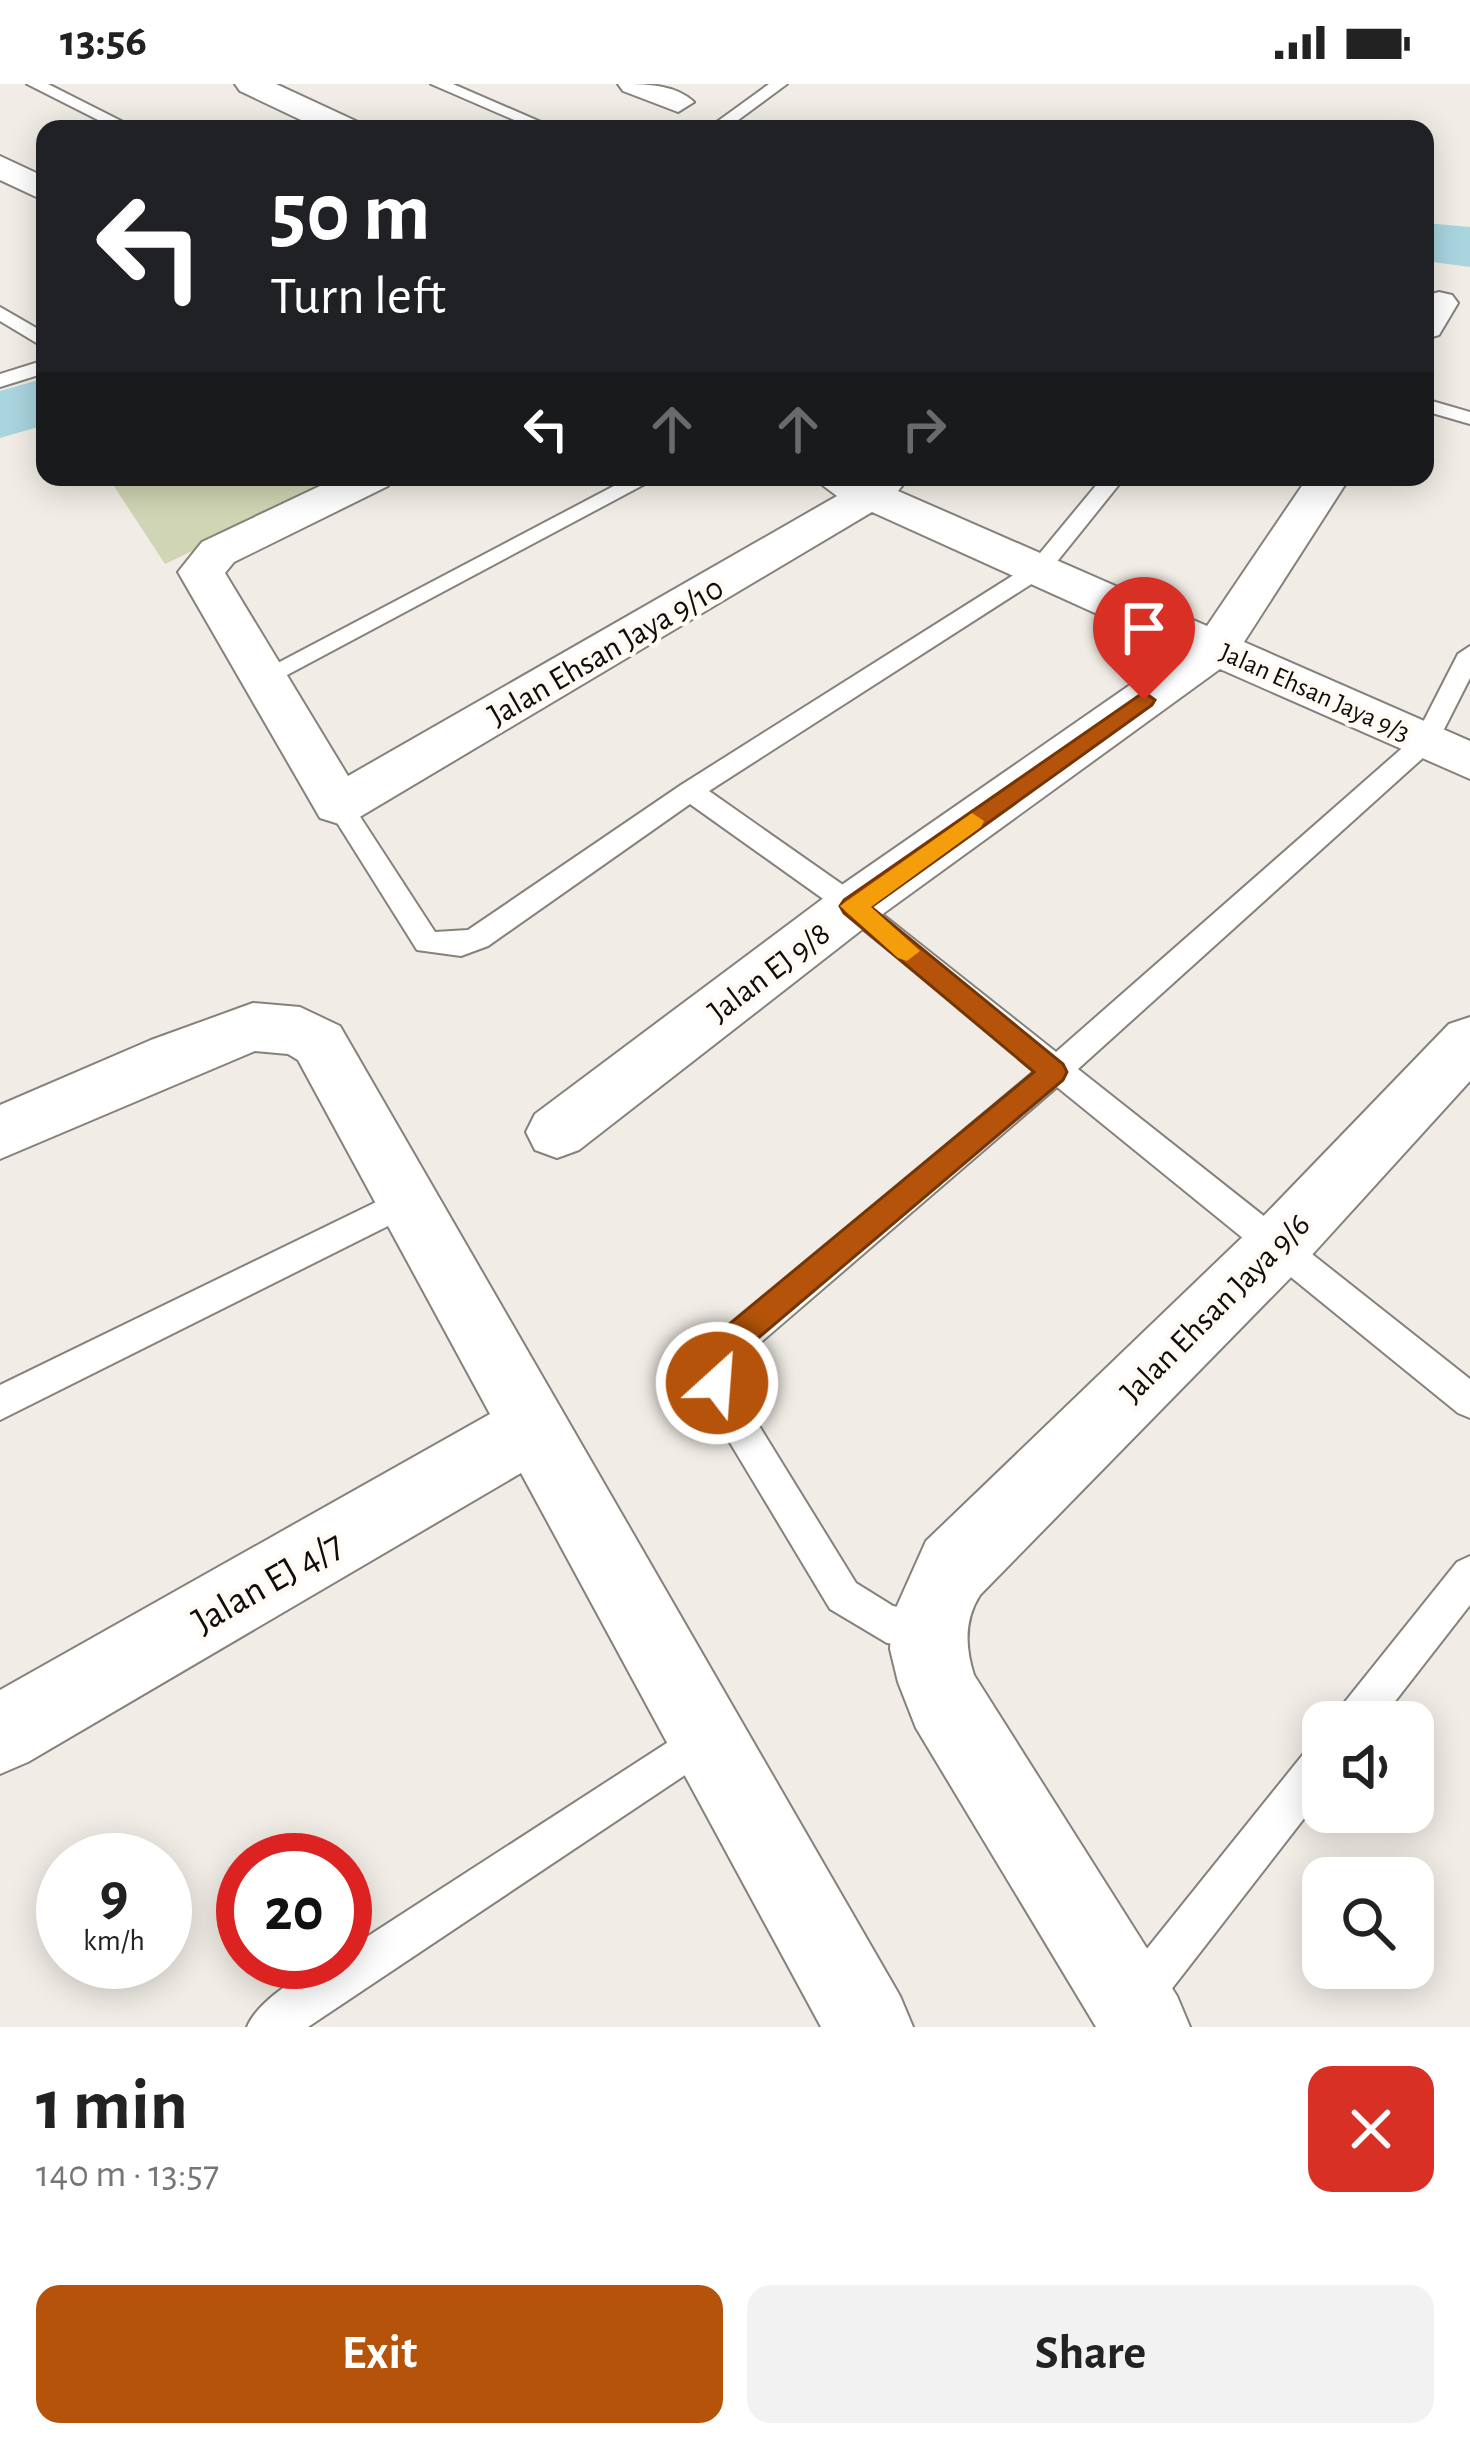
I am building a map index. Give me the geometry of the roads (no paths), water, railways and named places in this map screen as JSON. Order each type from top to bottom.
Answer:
[{"type":"street","points":[[250,84],[327,120]]},
{"type":"street","points":[[634,84],[678,102]]},
{"type":"street","points":[[0,166],[36,185]]},
{"type":"street","points":[[339,805],[266,676],[203,578],[202,565],[218,552],[355,486]]},
{"type":"street","name":"Jalan Ehsan Jaya 9/10","points":[[339,805],[858,486]]},
{"type":"street","name":"Jalan Ehsan Jaya 9/3","points":[[869,486],[1039,569],[1470,761]]},
{"type":"street","points":[[1216,648],[1324,486]]},
{"type":"street","name":"Jalan EJ 9/8","points":[[557,1132],[853,906],[1216,648]]},
{"type":"street","points":[[0,1133],[253,1027],[300,1031],[319,1043],[869,2027]]},
{"type":"street","name":"Jalan Ehsan Jaya 9/6","points":[[940,1598],[1470,1041]]},
{"type":"street","name":"Jalan EJ 4/7","points":[[0,1734],[533,1428]]},
{"type":"street","points":[[940,1598],[928,1665],[944,1700],[1138,2015]]},
{"type":"lane","points":[[35,84],[110,120]]},
{"type":"lane","points":[[439,84],[527,120]]},
{"type":"lane","points":[[728,120],[779,84]]},
{"type":"lane","points":[[0,313],[36,336]]},
{"type":"lane","points":[[0,381],[36,369]]},
{"type":"lane","points":[[1434,408],[1470,418]]},
{"type":"lane","points":[[266,676],[630,486]]},
{"type":"lane","points":[[339,805],[427,942],[443,946],[478,938],[690,791],[1039,569],[1107,486]]},
{"type":"lane","points":[[940,1598],[887,1624],[843,1597],[723,1399],[718,1367],[733,1340],[1054,1072],[1426,741],[1470,654]]},
{"type":"lane","points":[[690,791],[853,906],[1054,1072],[1470,1401]]},
{"type":"lane","points":[[0,1403],[407,1201]]},
{"type":"lane","points":[[1371,1701],[1470,1575]]},
{"type":"lane","points":[[269,2027],[707,1737]]},
{"type":"lane","points":[[1138,2015],[1302,1790]]},
{"type":"waterway","points":[[1434,243],[1470,247]]},
{"type":"waterway","points":[[0,416],[36,403]]}]
